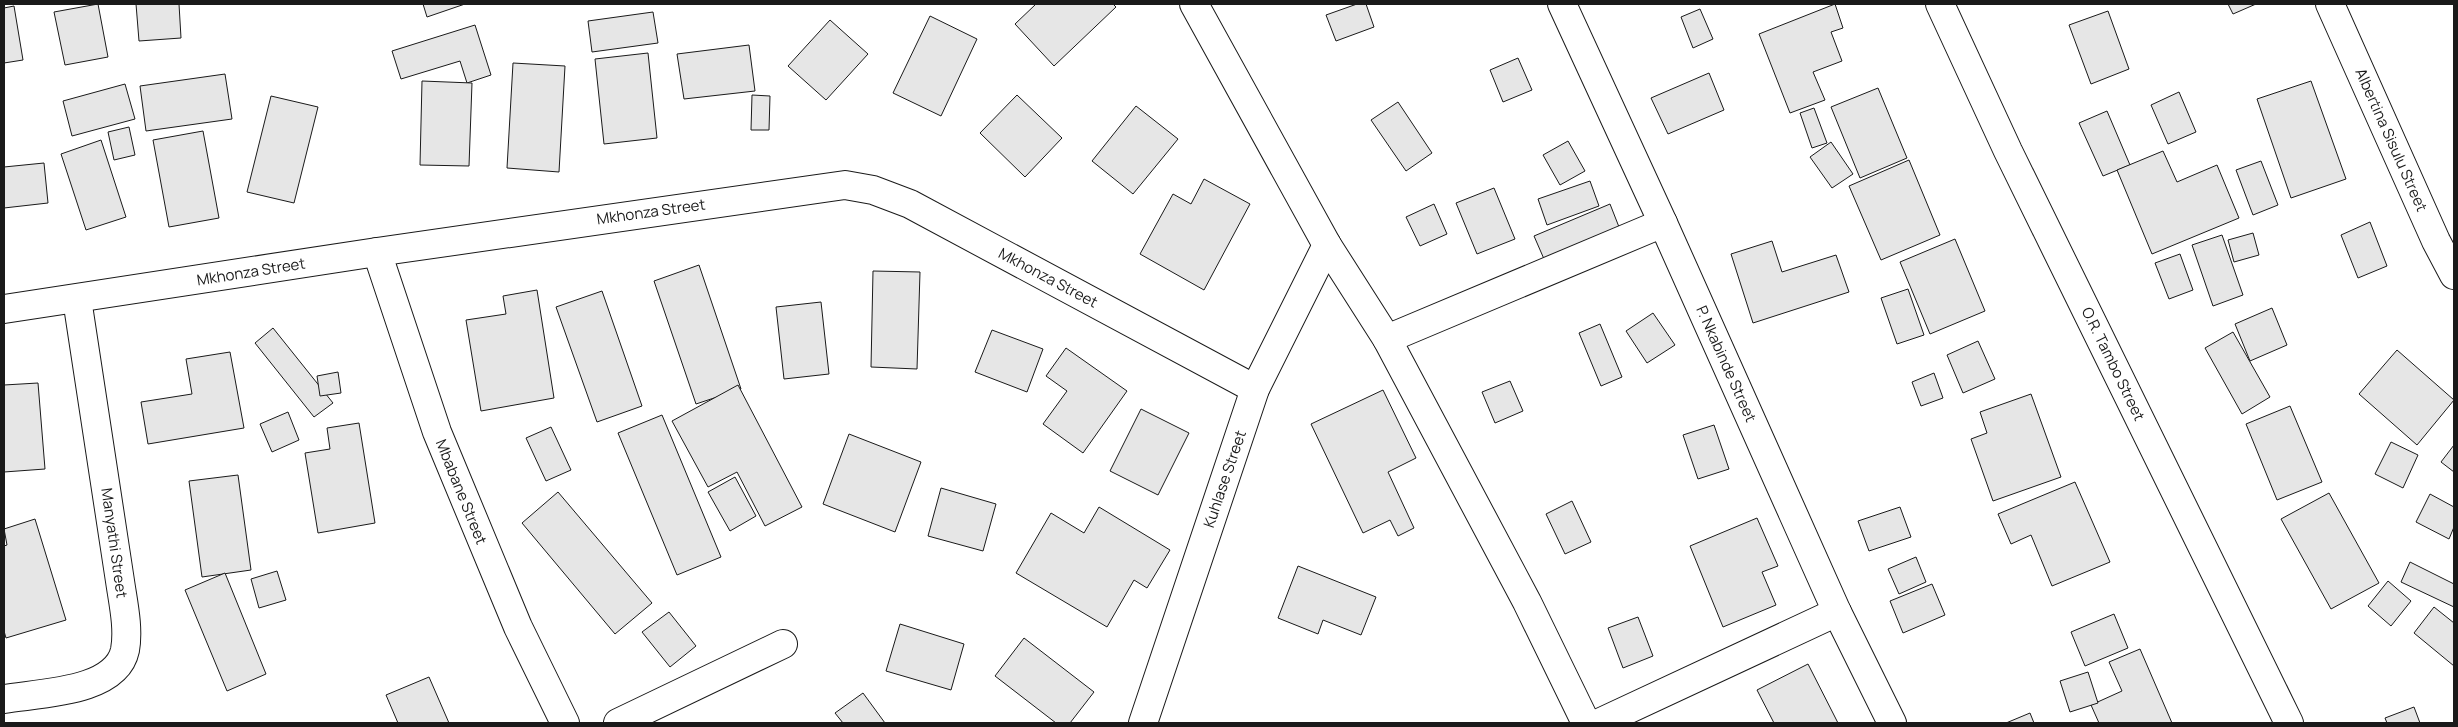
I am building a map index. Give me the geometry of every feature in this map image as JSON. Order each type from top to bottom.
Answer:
[{"type":"street","points":[[1194,4],[1328,245],[1387,339],[1527,602],[1586,723]]},
{"type":"street","name":"P. Nkabinde Street","points":[[1562,4],[1663,223],[1837,612],[1892,723]]},
{"type":"street","name":"O.R. Tambo Street","points":[[1940,4],[2008,151],[2289,723]]},
{"type":"street","name":"Albertina Sisulu Street","points":[[2330,4],[2436,241],[2454,275]]},
{"type":"street","name":"Mkhonza Street","points":[[4,309],[377,252],[845,185],[861,187],[910,204],[1255,389]]},
{"type":"street","points":[[1387,339],[1663,223]]},
{"type":"street","name":"Kuhlase Street","points":[[1143,723],[1255,389],[1328,245]]},
{"type":"street","name":"Mbabane Street","points":[[377,252],[444,450],[518,627],[565,723]]},
{"type":"street","name":"Manyathi Street","points":[[4,698],[76,688],[96,682],[115,668],[125,650],[125,621],[120,581],[77,299]]},
{"type":"street","points":[[1599,723],[1837,612]]},
{"type":"street","points":[[618,723],[783,644]]},
{"type":"building","points":[[98,4],[108,57],[65,65],[54,12]]},
{"type":"building","points":[[136,4],[179,4],[181,38],[139,41]]},
{"type":"building","points":[[423,4],[465,4],[427,17]]},
{"type":"building","points":[[1036,4],[1113,4],[1116,7],[1054,66],[1015,24]]},
{"type":"building","points":[[1357,4],[1366,4],[1374,27],[1336,41],[1326,15]]},
{"type":"building","points":[[1835,4],[1843,28],[1831,32],[1842,61],[1813,72],[1825,100],[1790,113],[1759,34]]},
{"type":"building","points":[[2228,4],[2256,4],[2233,14]]},
{"type":"building","points":[[14,6],[23,60],[4,63],[4,8]]},
{"type":"building","points":[[1700,9],[1713,39],[1693,48],[1681,17]]},
{"type":"building","points":[[2108,11],[2129,69],[2091,84],[2069,25]]},
{"type":"building","points":[[653,12],[658,43],[592,52],[588,21]]},
{"type":"building","points":[[930,16],[977,39],[941,116],[893,93]]},
{"type":"building","points":[[830,20],[868,54],[826,100],[788,66]]},
{"type":"building","points":[[475,25],[491,75],[467,83],[460,61],[401,79],[392,51]]},
{"type":"building","points":[[749,45],[755,91],[684,99],[677,54]]},
{"type":"building","points":[[648,53],[657,138],[604,144],[595,59]]},
{"type":"building","points":[[1518,58],[1532,90],[1503,102],[1490,70]]},
{"type":"building","points":[[513,63],[565,66],[559,172],[507,168]]},
{"type":"building","points":[[1709,73],[1724,110],[1668,134],[1651,98]]},
{"type":"building","points":[[225,74],[232,119],[146,131],[140,86]]},
{"type":"building","points":[[422,81],[472,83],[469,166],[420,165]]},
{"type":"building","points":[[2311,81],[2346,179],[2291,198],[2257,99]]},
{"type":"building","points":[[125,84],[135,119],[72,136],[63,101]]},
{"type":"building","points":[[1878,88],[1907,158],[1860,178],[1831,107]]},
{"type":"building","points":[[2179,92],[2196,132],[2168,144],[2151,105]]},
{"type":"building","points":[[752,95],[770,96],[769,130],[751,130]]},
{"type":"building","points":[[1017,95],[1062,138],[1025,177],[980,133]]},
{"type":"building","points":[[271,96],[318,107],[294,203],[247,192]]},
{"type":"building","points":[[1398,102],[1432,153],[1406,171],[1371,120]]},
{"type":"building","points":[[1136,106],[1178,139],[1133,194],[1092,161]]},
{"type":"building","points":[[1814,108],[1827,143],[1812,148],[1800,113]]},
{"type":"building","points":[[2107,111],[2130,165],[2103,176],[2079,123]]},
{"type":"building","points":[[129,127],[135,155],[114,160],[108,132]]},
{"type":"building","points":[[203,131],[219,218],[169,227],[153,140]]},
{"type":"building","points":[[101,140],[126,217],[86,230],[61,154]]},
{"type":"building","points":[[1568,141],[1585,171],[1560,185],[1543,155]]},
{"type":"building","points":[[1831,142],[1853,174],[1832,188],[1810,157]]},
{"type":"building","points":[[2163,151],[2177,182],[2217,165],[2239,218],[2152,254],[2117,170]]},
{"type":"building","points":[[1909,160],[1940,235],[1881,260],[1849,186]]},
{"type":"building","points":[[2261,161],[2278,205],[2253,215],[2236,170]]},
{"type":"building","points":[[44,163],[48,203],[4,208],[4,167]]},
{"type":"building","points":[[1204,179],[1250,204],[1204,290],[1140,254],[1173,194],[1191,204]]},
{"type":"building","points":[[1590,181],[1599,206],[1547,225],[1538,199]]},
{"type":"building","points":[[1494,188],[1515,239],[1477,254],[1456,203]]},
{"type":"building","points":[[1434,204],[1447,234],[1420,246],[1406,217]]},
{"type":"building","points":[[1610,204],[1619,227],[1544,259],[1534,236]]},
{"type":"building","points":[[2370,222],[2387,266],[2358,278],[2341,235]]},
{"type":"building","points":[[2253,233],[2259,255],[2234,262],[2228,240]]},
{"type":"building","points":[[2222,235],[2243,295],[2213,306],[2192,245]]},
{"type":"building","points":[[1955,239],[1985,311],[1930,334],[1900,262]]},
{"type":"building","points":[[1772,241],[1782,272],[1836,255],[1849,292],[1753,323],[1731,254]]},
{"type":"building","points":[[2180,254],[2193,290],[2169,299],[2155,263]]},
{"type":"building","points":[[699,265],[741,389],[696,404],[654,281]]},
{"type":"building","points":[[873,271],[920,272],[917,369],[871,367]]},
{"type":"building","points":[[1908,289],[1924,335],[1897,344],[1881,298]]},
{"type":"building","points":[[537,290],[554,398],[481,411],[466,320],[506,314],[503,296]]},
{"type":"building","points":[[602,291],[642,406],[597,422],[556,307]]},
{"type":"building","points":[[821,302],[829,374],[784,379],[776,307]]},
{"type":"building","points":[[2272,308],[2287,345],[2250,361],[2235,324]]},
{"type":"building","points":[[1653,313],[1675,345],[1647,363],[1626,331]]},
{"type":"building","points":[[1600,324],[1622,377],[1601,386],[1579,333]]},
{"type":"building","points":[[273,328],[333,403],[314,417],[255,343]]},
{"type":"building","points":[[992,330],[1043,349],[1027,392],[975,372]]},
{"type":"building","points":[[2233,332],[2270,397],[2242,414],[2205,348]]},
{"type":"building","points":[[1978,341],[1995,379],[1963,393],[1947,355]]},
{"type":"building","points":[[1066,348],[1127,391],[1083,453],[1043,424],[1067,391],[1046,376]]},
{"type":"building","points":[[2397,350],[2454,400],[2417,445],[2359,394]]},
{"type":"building","points":[[230,352],[244,428],[148,444],[141,402],[192,394],[186,359]]},
{"type":"building","points":[[338,372],[341,393],[320,396],[317,376]]},
{"type":"building","points":[[1934,373],[1943,398],[1921,406],[1912,382]]},
{"type":"building","points":[[1510,381],[1523,411],[1495,423],[1482,392]]},
{"type":"building","points":[[38,383],[45,469],[4,472],[4,385]]},
{"type":"building","points":[[738,385],[802,507],[765,526],[737,472],[708,487],[672,421]]},
{"type":"building","points":[[1383,390],[1416,458],[1388,472],[1414,528],[1398,536],[1390,520],[1363,533],[1311,424]]},
{"type":"building","points":[[2031,394],[2061,477],[1993,501],[1971,439],[1987,433],[1980,412]]},
{"type":"building","points":[[2290,406],[2322,482],[2277,500],[2246,424]]},
{"type":"building","points":[[1141,409],[1189,433],[1158,495],[1110,471]]},
{"type":"building","points":[[288,412],[299,440],[272,452],[260,424]]},
{"type":"building","points":[[662,415],[721,557],[677,575],[618,433]]},
{"type":"building","points":[[359,423],[375,523],[318,533],[305,453],[330,449],[327,428]]},
{"type":"building","points":[[1714,425],[1729,469],[1698,479],[1683,435]]},
{"type":"building","points":[[551,427],[571,470],[546,481],[526,438]]},
{"type":"building","points":[[849,434],[921,462],[895,532],[823,504]]},
{"type":"building","points":[[2391,442],[2418,455],[2403,488],[2375,474]]},
{"type":"building","points":[[2454,445],[2454,472],[2441,462]]},
{"type":"building","points":[[238,475],[251,570],[202,577],[189,481]]},
{"type":"building","points":[[735,477],[756,516],[730,531],[708,492]]},
{"type":"building","points":[[2075,482],[2110,562],[2052,586],[2031,535],[2011,544],[1998,514]]},
{"type":"building","points":[[941,488],[996,504],[983,551],[928,536]]},
{"type":"building","points":[[558,492],[652,603],[615,634],[522,523]]},
{"type":"building","points":[[2329,493],[2379,583],[2331,609],[2281,519]]},
{"type":"building","points":[[2430,494],[2454,507],[2454,527],[2449,539],[2416,522]]},
{"type":"building","points":[[1572,501],[1591,542],[1565,554],[1546,514]]},
{"type":"building","points":[[1099,507],[1170,550],[1147,588],[1134,580],[1107,627],[1016,573],[1051,513],[1084,533]]},
{"type":"building","points":[[1900,507],[1911,537],[1869,551],[1858,521]]},
{"type":"building","points":[[1757,518],[1778,566],[1762,572],[1776,605],[1723,627],[1690,546]]},
{"type":"building","points":[[35,519],[66,620],[6,638],[4,631],[4,546],[7,545],[4,529]]},
{"type":"building","points":[[1916,557],[1926,582],[1899,594],[1888,569]]},
{"type":"building","points":[[2410,562],[2454,584],[2454,607],[2401,582]]},
{"type":"building","points":[[1298,566],[1376,597],[1361,635],[1323,620],[1318,634],[1278,618]]},
{"type":"building","points":[[277,571],[286,600],[259,608],[251,579]]},
{"type":"building","points":[[225,573],[266,674],[227,691],[185,590]]},
{"type":"building","points":[[2388,581],[2411,601],[2391,626],[2368,606]]},
{"type":"building","points":[[1932,584],[1945,615],[1903,633],[1890,601]]},
{"type":"building","points":[[2434,607],[2454,623],[2454,666],[2414,633]]},
{"type":"building","points":[[669,612],[696,646],[670,667],[642,632]]},
{"type":"building","points":[[2114,614],[2128,648],[2085,666],[2071,632]]},
{"type":"building","points":[[1638,617],[1653,656],[1623,668],[1608,628]]},
{"type":"building","points":[[900,624],[964,644],[951,690],[886,671]]},
{"type":"building","points":[[1024,638],[1094,692],[1070,723],[1056,723],[995,676]]},
{"type":"building","points":[[2140,649],[2172,723],[2099,723],[2091,705],[2122,691],[2109,662]]},
{"type":"building","points":[[1808,664],[1838,723],[1774,723],[1757,690]]},
{"type":"building","points":[[2088,672],[2098,703],[2070,712],[2060,681]]},
{"type":"building","points":[[429,677],[449,723],[398,723],[386,695]]},
{"type":"building","points":[[863,693],[885,723],[843,723],[835,713]]},
{"type":"building","points":[[2414,707],[2420,723],[2387,723],[2385,718]]},
{"type":"building","points":[[2030,713],[2034,723],[2006,723]]}]
